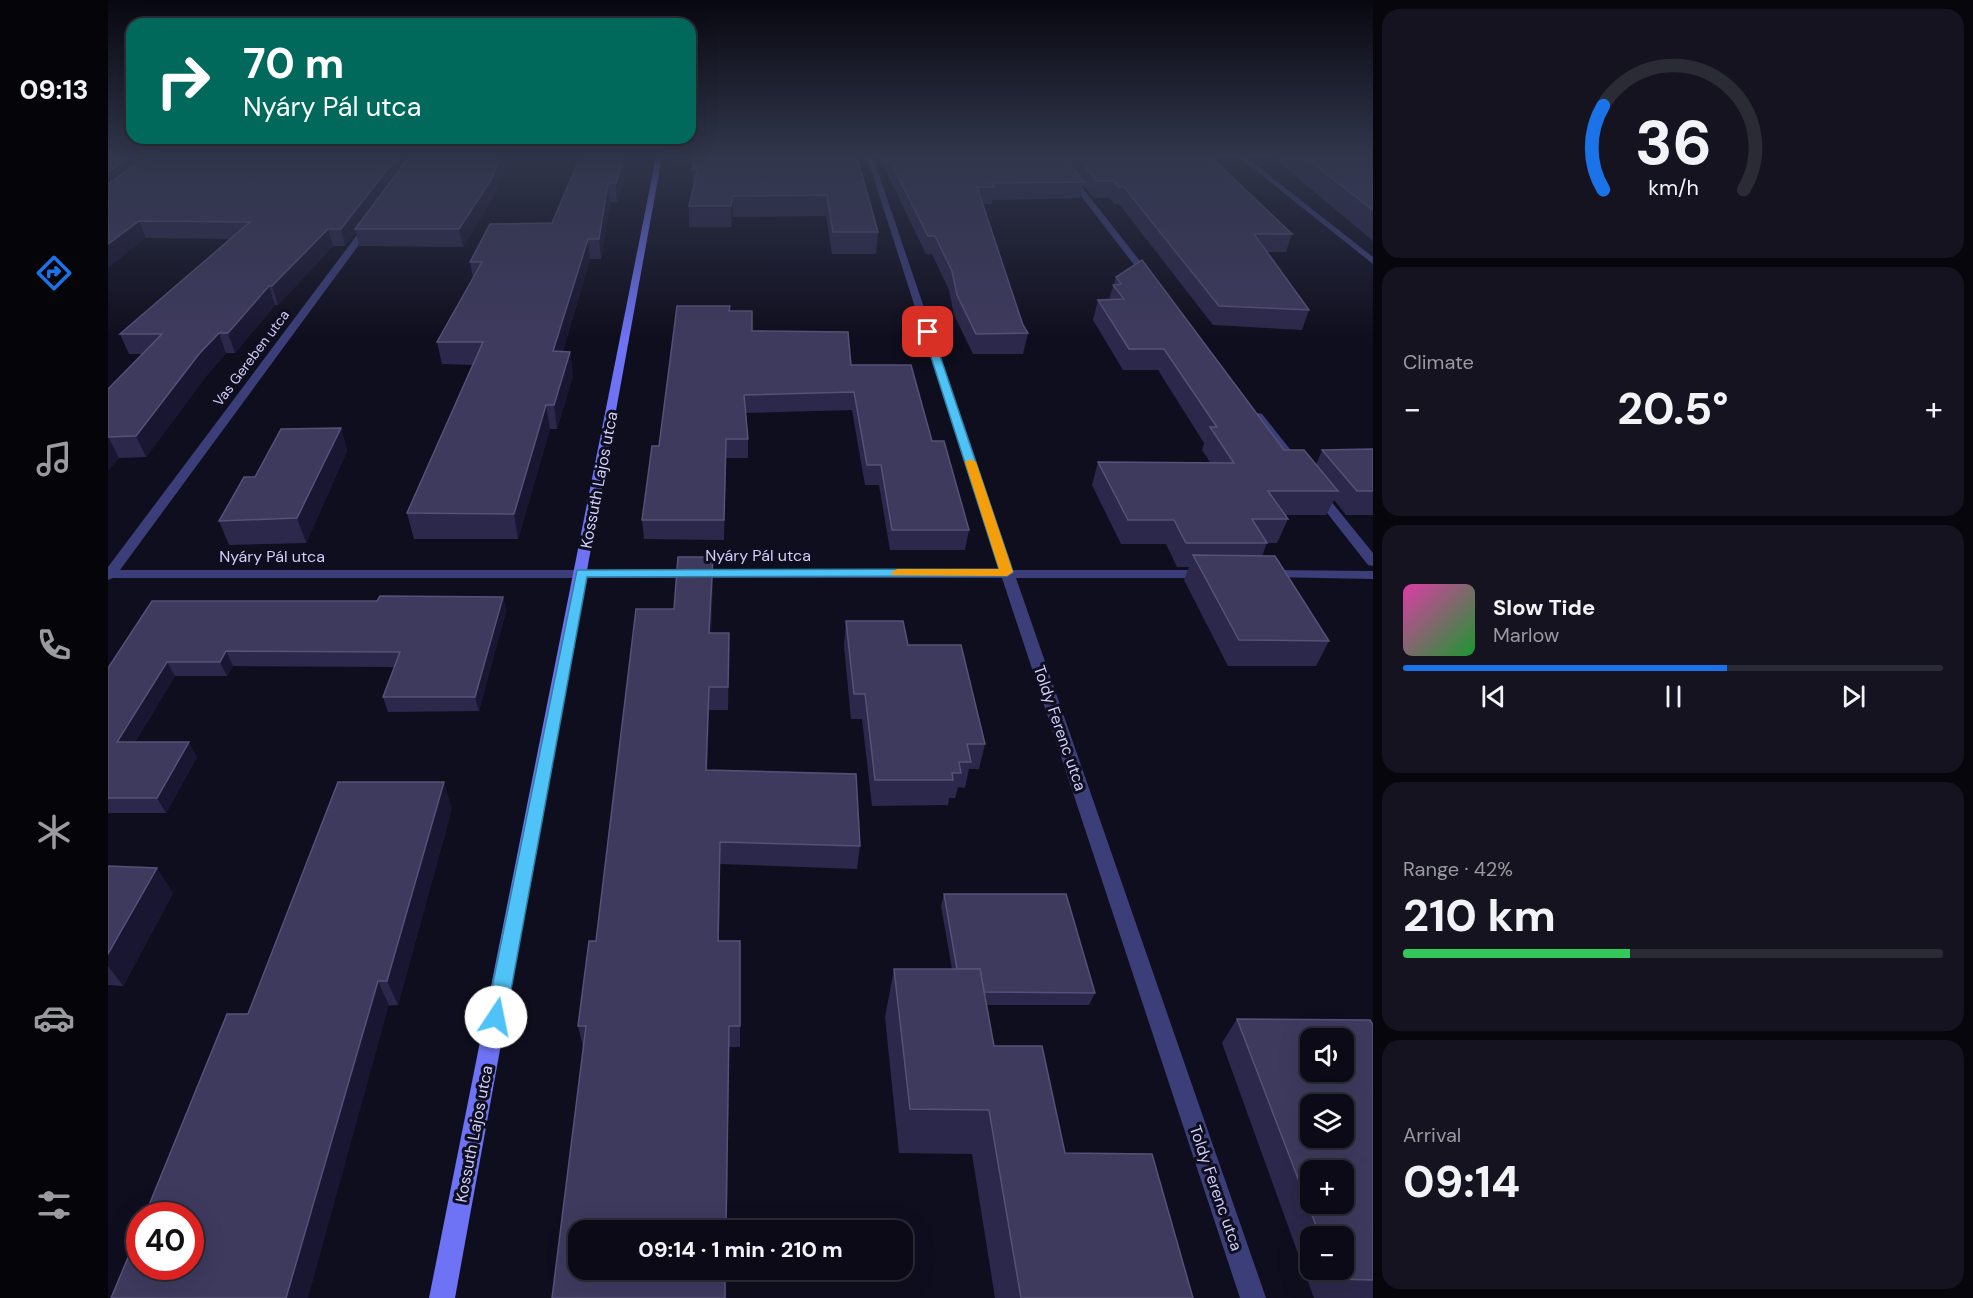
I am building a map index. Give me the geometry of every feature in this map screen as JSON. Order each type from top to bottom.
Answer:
[{"type":"street","name":"Vas Gereben utca","points":[[108,575],[373,218]]},
{"type":"street","name":"Kossuth Lajos utca","points":[[442,1298],[648,218]]},
{"type":"street","name":"Toldy Ferenc utca","points":[[890,218],[1007,572],[1253,1298]]},
{"type":"street","points":[[1102,218],[1158,289]]},
{"type":"street","points":[[1318,218],[1373,261]]},
{"type":"street","points":[[1254,412],[1306,478]]},
{"type":"street","points":[[1314,487],[1373,562]]},
{"type":"street","name":"Nyáry Pál utca","points":[[108,575],[1007,572],[1219,574]]},
{"type":"street","points":[[1255,574],[1373,575]]},
{"type":"building","points":[[108,218],[350,218],[341,229],[328,229],[272,286],[269,286],[228,333],[219,333],[199,354],[136,436],[108,437],[108,389],[162,334],[120,334],[250,222],[139,221],[108,244]]},
{"type":"building","points":[[364,218],[466,218],[459,229],[355,229]]},
{"type":"building","points":[[554,218],[602,218],[599,239],[588,239],[553,351],[570,352],[554,405],[546,405],[514,514],[407,513],[483,342],[437,342],[482,262],[470,262],[490,224],[552,223]]},
{"type":"building","points":[[831,218],[874,218],[878,232],[833,232]]},
{"type":"building","points":[[919,218],[987,218],[1023,325],[1028,333],[976,334],[957,295],[952,271],[935,236],[928,236]]},
{"type":"building","points":[[1148,218],[1275,218],[1292,234],[1254,234],[1309,310],[1219,306]]},
{"type":"building","points":[[1142,260],[1284,450],[1304,450],[1338,491],[1268,491],[1288,519],[1252,519],[1267,543],[1186,543],[1174,520],[1128,520],[1098,462],[1234,463],[1210,427],[1217,427],[1164,349],[1129,349],[1098,300],[1124,299],[1113,285],[1121,284],[1116,277]]},
{"type":"building","points":[[677,306],[730,306],[729,311],[752,311],[752,331],[848,332],[851,365],[911,365],[932,441],[944,441],[969,530],[892,530],[881,465],[867,465],[854,392],[744,395],[748,439],[726,439],[724,520],[642,520],[652,446],[659,446]]},
{"type":"building","points":[[341,428],[297,518],[219,521],[244,477],[255,477],[281,429]]},
{"type":"building","points":[[1373,449],[1373,491],[1357,491],[1322,450]]},
{"type":"building","points":[[1193,555],[1275,556],[1329,641],[1239,640]]},
{"type":"building","points":[[678,557],[713,557],[709,633],[729,633],[728,687],[709,687],[706,770],[856,774],[860,846],[720,842],[718,941],[740,941],[740,1026],[729,1026],[726,1220],[568,1220],[568,1280],[725,1280],[725,1298],[552,1298],[586,1026],[578,1026],[589,941],[596,941],[636,609],[674,609]]},
{"type":"building","points":[[380,596],[503,597],[475,697],[383,697],[400,652],[226,651],[220,662],[167,662],[117,742],[189,742],[157,798],[108,798],[108,668],[152,601],[377,601]]},
{"type":"building","points":[[846,621],[903,621],[908,645],[961,645],[985,744],[967,744],[971,762],[959,762],[961,773],[952,773],[953,780],[875,780],[865,694],[854,694]]},
{"type":"building","points":[[338,782],[444,782],[387,981],[378,981],[286,1298],[111,1298],[126,1262],[126,1280],[204,1280],[204,1202],[150,1202],[227,1014],[248,1014]]},
{"type":"building","points":[[108,866],[157,868],[108,954]]},
{"type":"building","points":[[944,894],[1066,894],[1095,993],[984,992],[980,969],[957,969]]},
{"type":"building","points":[[894,969],[980,969],[994,1046],[1042,1046],[1065,1153],[1152,1154],[1193,1298],[1021,1298],[989,1110],[910,1109]]},
{"type":"building","points":[[1237,1019],[1370,1020],[1373,1025],[1373,1280],[1354,1279],[1354,1226],[1316,1226],[1312,1214],[1354,1214],[1354,1160],[1300,1160],[1300,1184]]},
{"type":"slow traffic","points":[[897,573],[1007,572],[970,462]]},
{"type":"route","points":[[496,1017],[581,573],[1007,572],[928,332]]}]
